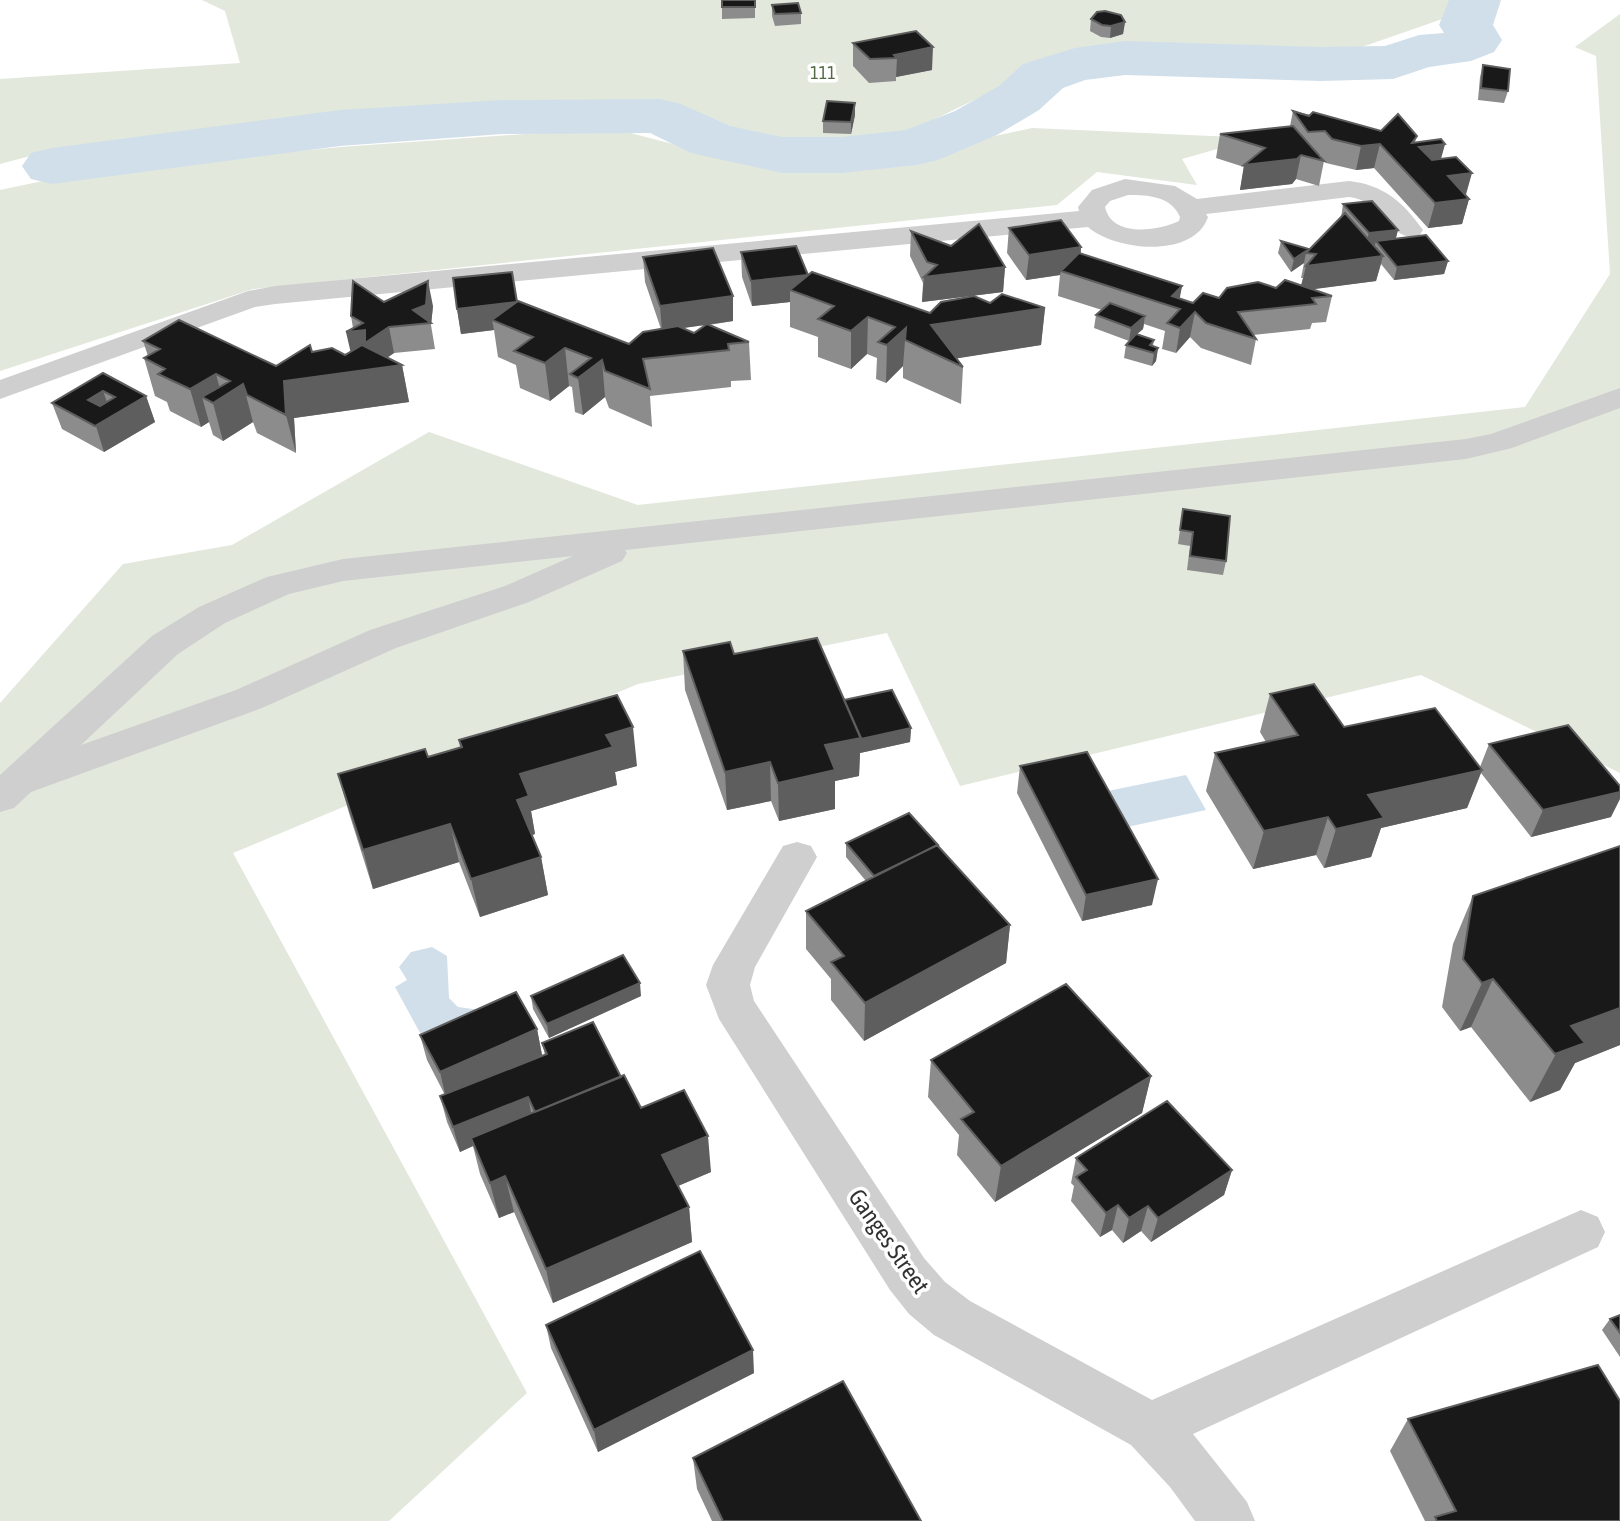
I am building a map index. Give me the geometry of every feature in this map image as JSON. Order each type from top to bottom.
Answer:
[{"type":"street","points":[[1125,187],[1165,191],[1183,200],[1191,208],[1194,217],[1191,226],[1181,233],[1159,238],[1132,238],[1115,234],[1093,219],[1090,210],[1092,202],[1100,195],[1125,187]]},
{"type":"street","points":[[1191,208],[1349,189],[1365,190],[1380,195],[1409,230]]},
{"type":"street","points":[[0,390],[248,300],[275,295],[1093,219]]},
{"type":"street","points":[[7,791],[165,645],[212,615],[279,585],[343,570],[1466,449],[1500,441],[1620,397]]},
{"type":"street","points":[[7,791],[249,699],[383,639],[517,594],[645,538]]},
{"type":"street","name":"Ganges Street","points":[[797,857],[734,965],[728,985],[734,1006],[908,1274],[927,1298],[952,1318],[1150,1427],[1189,1468],[1228,1521]]},
{"type":"street","points":[[1150,1427],[1580,1232]]},
{"type":"green space","name":"111","points":[[202,0],[1497,0],[1359,48],[1243,47],[1067,55],[908,132],[824,146],[757,137],[660,99],[332,117],[53,150],[0,164],[0,79],[240,63],[225,11]]},
{"type":"green space","points":[[1620,14],[1620,773],[1421,675],[960,786],[887,633],[638,684],[233,853],[527,1393],[389,1521],[0,1521],[0,703],[123,564],[232,545],[429,432],[638,505],[1525,407],[1610,274],[1596,56],[1575,47]]},
{"type":"green space","points":[[611,128],[700,151],[844,169],[1032,128],[1256,138],[1182,159],[1197,185],[1097,172],[1057,205],[253,289],[0,371],[0,190],[95,170],[341,147]]},
{"type":"shaded area","points":[[1186,775],[1206,810],[1127,827],[1108,791]]},
{"type":"shaded area","points":[[432,947],[447,956],[449,998],[458,1007],[480,1010],[431,1053],[395,987],[407,980],[399,967],[411,952]]},
{"type":"building","points":[[722,0],[755,0],[755,7],[722,7]]},
{"type":"building","points":[[798,3],[801,13],[775,14],[772,5]]},
{"type":"building","points":[[1097,12],[1121,15],[1125,22],[1111,26],[1091,19]]},
{"type":"building","points":[[916,31],[933,47],[894,55],[897,58],[870,59],[853,43]]},
{"type":"building","points":[[1483,65],[1510,69],[1508,91],[1481,88]]},
{"type":"building","points":[[827,101],[855,103],[851,122],[823,121]]},
{"type":"building","points":[[1293,111],[1309,116],[1313,112],[1381,131],[1398,114],[1417,136],[1412,143],[1441,139],[1445,144],[1419,147],[1432,160],[1456,157],[1472,173],[1448,176],[1469,199],[1435,203],[1380,144],[1361,146],[1332,139],[1325,131],[1308,132]]},
{"type":"building","points":[[1293,126],[1324,161],[1301,155],[1297,159],[1244,165],[1265,148],[1220,134]]},
{"type":"building","points":[[1372,201],[1398,230],[1369,233],[1343,204]]},
{"type":"building","points":[[1345,213],[1383,256],[1306,266],[1316,254],[1306,253]]},
{"type":"building","points":[[1061,220],[1081,247],[1029,255],[1009,228]]},
{"type":"building","points":[[979,224],[1005,267],[924,277],[937,265],[927,262],[911,231],[951,246]]},
{"type":"building","points":[[1426,235],[1448,261],[1397,267],[1376,241]]},
{"type":"building","points":[[1281,241],[1309,249],[1294,259]]},
{"type":"building","points":[[796,246],[808,275],[751,281],[741,252]]},
{"type":"building","points":[[713,248],[733,296],[660,306],[643,257]]},
{"type":"building","points":[[1079,253],[1182,286],[1172,296],[1193,303],[1203,293],[1219,298],[1227,288],[1258,282],[1276,288],[1285,280],[1332,296],[1312,298],[1316,304],[1238,312],[1256,339],[1206,323],[1195,312],[1180,328],[1167,323],[1180,309],[1061,271]]},
{"type":"building","points":[[512,272],[517,302],[457,309],[453,278]]},
{"type":"building","points":[[812,272],[930,313],[941,302],[974,296],[990,303],[1002,294],[1045,308],[931,325],[963,367],[905,340],[906,328],[887,345],[878,342],[895,327],[868,317],[851,331],[818,319],[834,306],[790,290]]},
{"type":"building","points":[[353,281],[384,302],[428,281],[426,305],[413,310],[431,323],[389,327],[365,343],[365,330],[346,332],[363,323],[351,316]]},
{"type":"building","points":[[518,301],[629,344],[643,332],[678,326],[694,333],[707,324],[749,342],[728,344],[729,350],[643,359],[650,389],[605,371],[602,360],[578,378],[570,374],[591,358],[565,348],[545,363],[514,351],[533,337],[492,320]]},
{"type":"building","points":[[1110,303],[1145,316],[1131,328],[1096,315]]},
{"type":"building","points":[[179,320],[276,366],[310,345],[312,352],[332,348],[345,355],[362,345],[402,365],[284,381],[286,415],[247,395],[243,384],[213,403],[202,397],[230,381],[216,374],[190,389],[158,374],[165,369],[144,358],[160,349],[143,341]]},
{"type":"building","points":[[1136,334],[1154,340],[1150,345],[1158,348],[1154,353],[1126,345]]},
{"type":"building","points":[[103,373],[146,396],[95,426],[52,403]],"holes":[[[103,391],[115,397],[100,406],[88,400]]]},
{"type":"building","points":[[1183,509],[1230,516],[1226,561],[1190,556],[1193,532],[1180,530]]},
{"type":"building","points":[[817,638],[861,738],[825,745],[835,770],[778,783],[770,762],[725,772],[683,651],[730,642],[734,654]]},
{"type":"building","points":[[1314,684],[1344,727],[1435,708],[1482,770],[1368,795],[1384,818],[1336,829],[1328,817],[1264,831],[1215,753],[1298,735],[1270,694]]},
{"type":"building","points":[[892,690],[911,728],[861,739],[844,700]]},
{"type":"building","points":[[617,695],[633,727],[606,735],[613,747],[520,774],[529,796],[517,800],[541,857],[471,879],[450,824],[363,850],[338,774],[425,749],[428,757],[462,747],[459,740]]},
{"type":"building","points":[[1568,725],[1620,786],[1620,792],[1543,810],[1489,744]]},
{"type":"building","points":[[1087,752],[1158,879],[1086,895],[1020,766]]},
{"type":"building","points":[[909,813],[938,845],[874,876],[846,843]]},
{"type":"building","points":[[937,845],[1010,925],[865,1003],[831,962],[844,956],[806,911]]},
{"type":"building","points":[[1620,846],[1620,1008],[1571,1026],[1585,1043],[1555,1054],[1493,979],[1482,983],[1463,959],[1473,896]]},
{"type":"building","points":[[623,955],[640,983],[547,1024],[531,996]]},
{"type":"building","points":[[1066,984],[1151,1076],[1001,1166],[961,1119],[974,1112],[931,1060]]},
{"type":"building","points":[[516,992],[537,1029],[440,1072],[420,1035]]},
{"type":"building","points":[[593,1022],[621,1077],[535,1112],[528,1097],[453,1127],[440,1096],[547,1054],[542,1043]]},
{"type":"building","points":[[624,1075],[641,1108],[684,1090],[708,1136],[662,1155],[689,1207],[546,1269],[505,1176],[490,1183],[471,1138]]},
{"type":"building","points":[[1167,1101],[1232,1170],[1158,1218],[1148,1206],[1129,1218],[1118,1205],[1106,1213],[1076,1177],[1087,1170],[1076,1158]]},
{"type":"building","points":[[700,1251],[753,1350],[594,1430],[546,1325]]},
{"type":"building","points":[[1620,1315],[1620,1333],[1610,1319]]},
{"type":"building","points":[[1598,1365],[1620,1401],[1620,1521],[1437,1521],[1435,1517],[1456,1511],[1408,1419]]},
{"type":"building","points":[[843,1381],[921,1521],[723,1521],[693,1458]]},
{"type":"waterway","points":[[52,166],[340,128],[502,117],[660,116],[712,140],[782,155],[841,155],[917,147],[976,123],[1019,98],[1043,76],[1075,65],[1125,58],[1321,64],[1393,62],[1419,51],[1452,49],[1475,40],[1466,25],[1475,0]]}]
